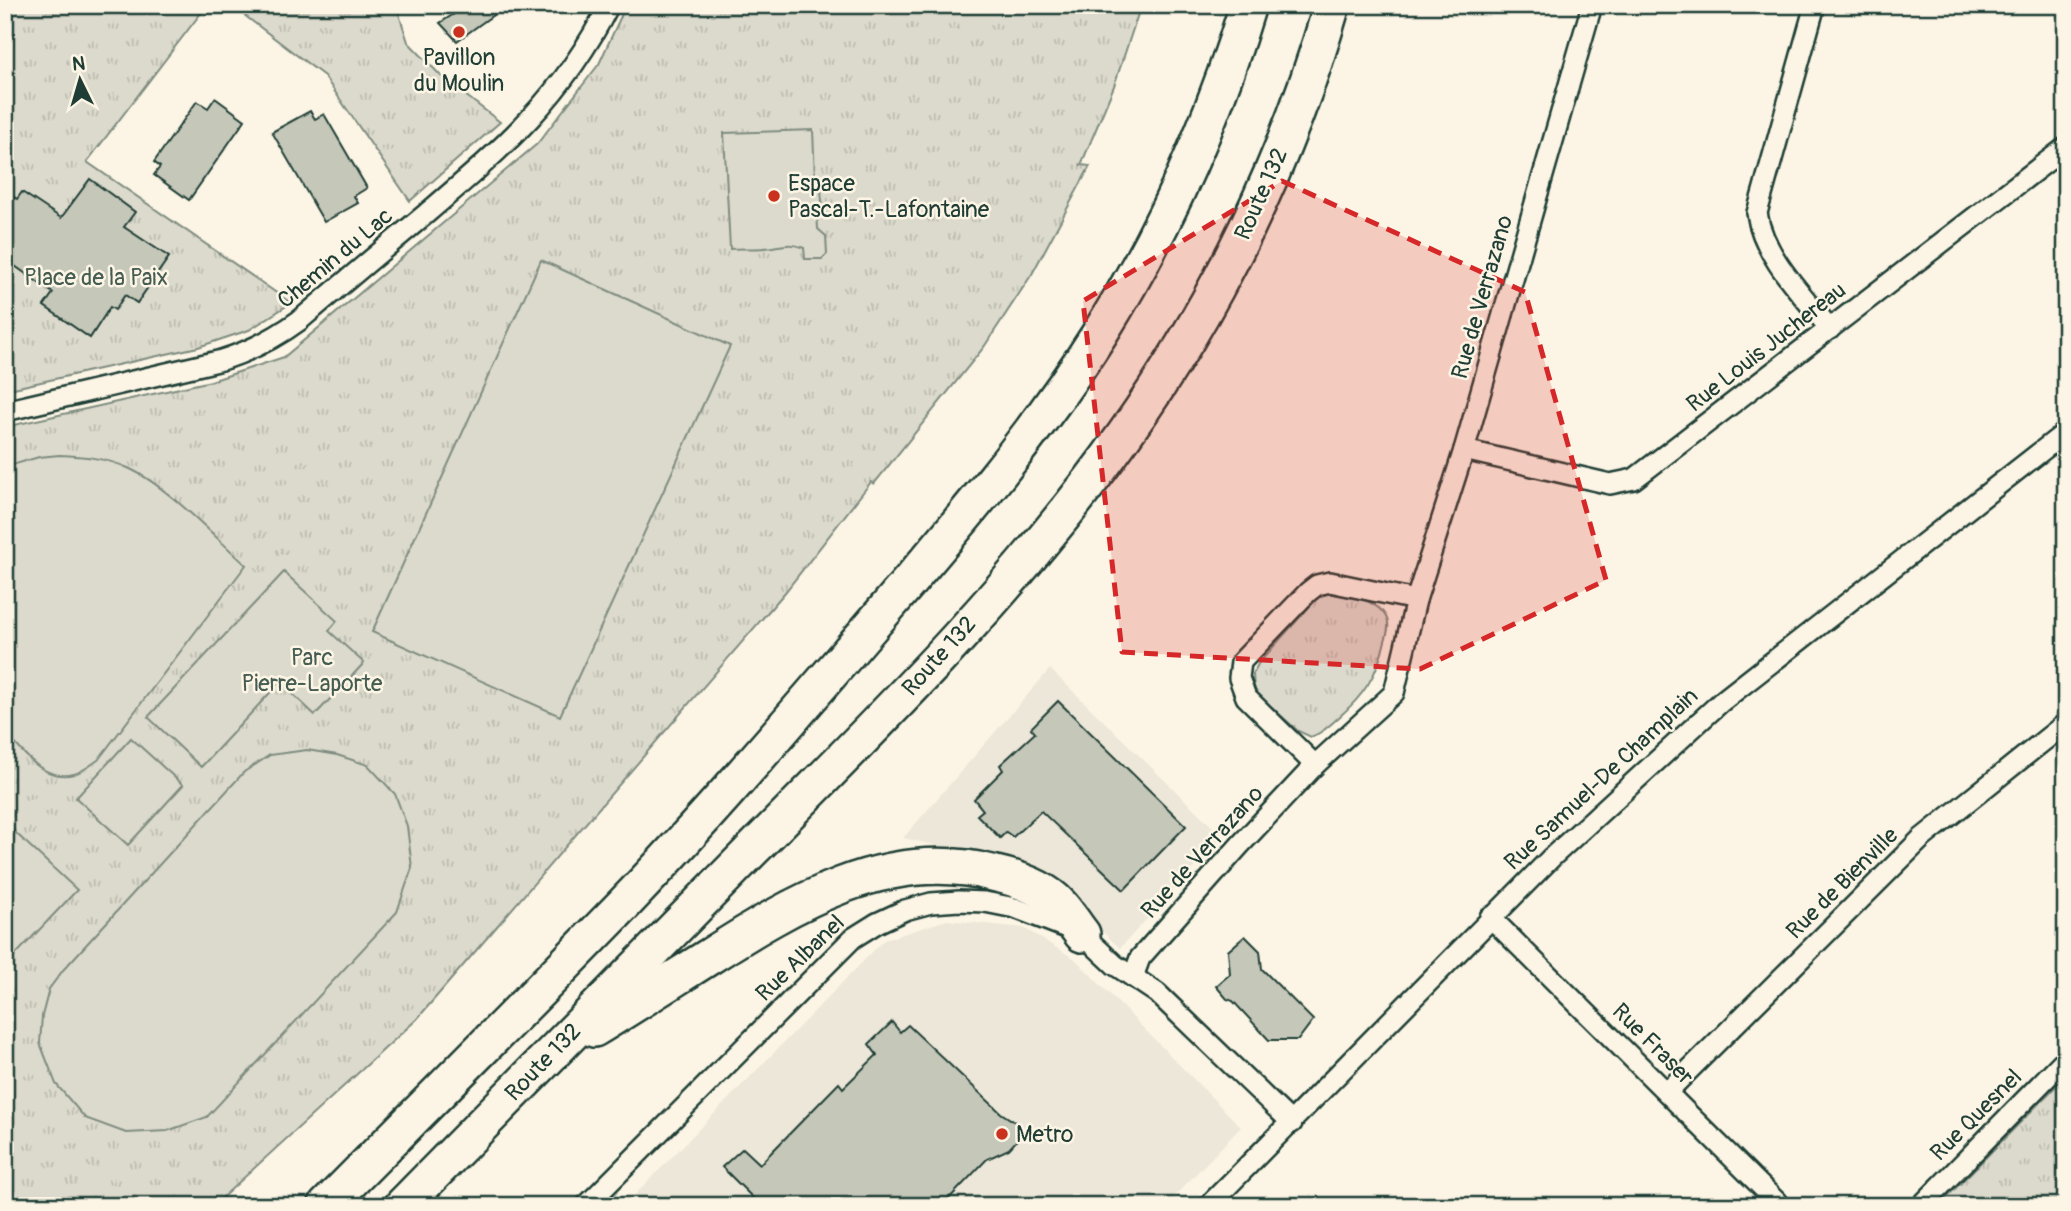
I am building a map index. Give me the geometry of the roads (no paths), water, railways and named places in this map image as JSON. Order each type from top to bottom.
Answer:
[{"type":"highway","points":[[326,1206],[625,902],[766,747],[945,537],[1053,402],[1120,300],[1176,195],[1219,94],[1248,5]]},
{"type":"highway","name":"Route 132","points":[[402,1206],[896,703],[1045,538],[1105,462],[1178,355],[1236,250],[1282,148],[1332,5]]},
{"type":"highway","points":[[547,1059],[764,921],[830,889],[879,873],[912,866],[940,865],[965,867],[1005,876],[1025,883],[1058,903],[1082,934]]},
{"type":"street","name":"Chemin du Lac","points":[[5,411],[237,356],[272,340],[300,320],[469,177],[527,124],[577,62],[609,5]]},
{"type":"street","name":"Rue de Verrazano","points":[[1133,977],[1140,958],[1240,845],[1315,765],[1394,693],[1416,600],[1464,450],[1592,5]]},
{"type":"street","points":[[1815,5],[1757,213],[1759,231],[1768,249],[1829,329]]},
{"type":"street","name":"Rue Louis Juchereau","points":[[1464,450],[1610,484],[1634,480],[2066,147]]},
{"type":"street","name":"Rue Samuel-De Champlain","points":[[1208,1206],[1292,1123],[1490,917],[1721,702],[2066,432]]},
{"type":"street","points":[[1315,765],[1246,697],[1239,678],[1241,662],[1317,585],[1330,582],[1416,600]]},
{"type":"street","name":"Rue de Bienville","points":[[1667,1092],[1921,839],[2066,723]]},
{"type":"street","name":"Rue Albanel","points":[[586,1206],[841,948],[865,929],[890,916],[918,906],[949,901],[1008,906],[1082,934],[1115,965],[1163,998],[1292,1123]]},
{"type":"street","name":"Rue Fraser","points":[[1490,917],[1781,1206]]},
{"type":"street","name":"Rue Quesnel","points":[[1921,1206],[2066,1058]]},
{"type":"place","name":"Pavillon du Moulin","points":[[459,32]]},
{"type":"place","name":"Espace Pascal-T.-Lafontaine","points":[[774,196]]},
{"type":"place","name":"Metro","points":[[1002,1134]]},
{"type":"park label","name":"Place de la Paix","points":[[96,277]]},
{"type":"park label","name":"Parc Pierre-Laporte","points":[[312,670]]}]
